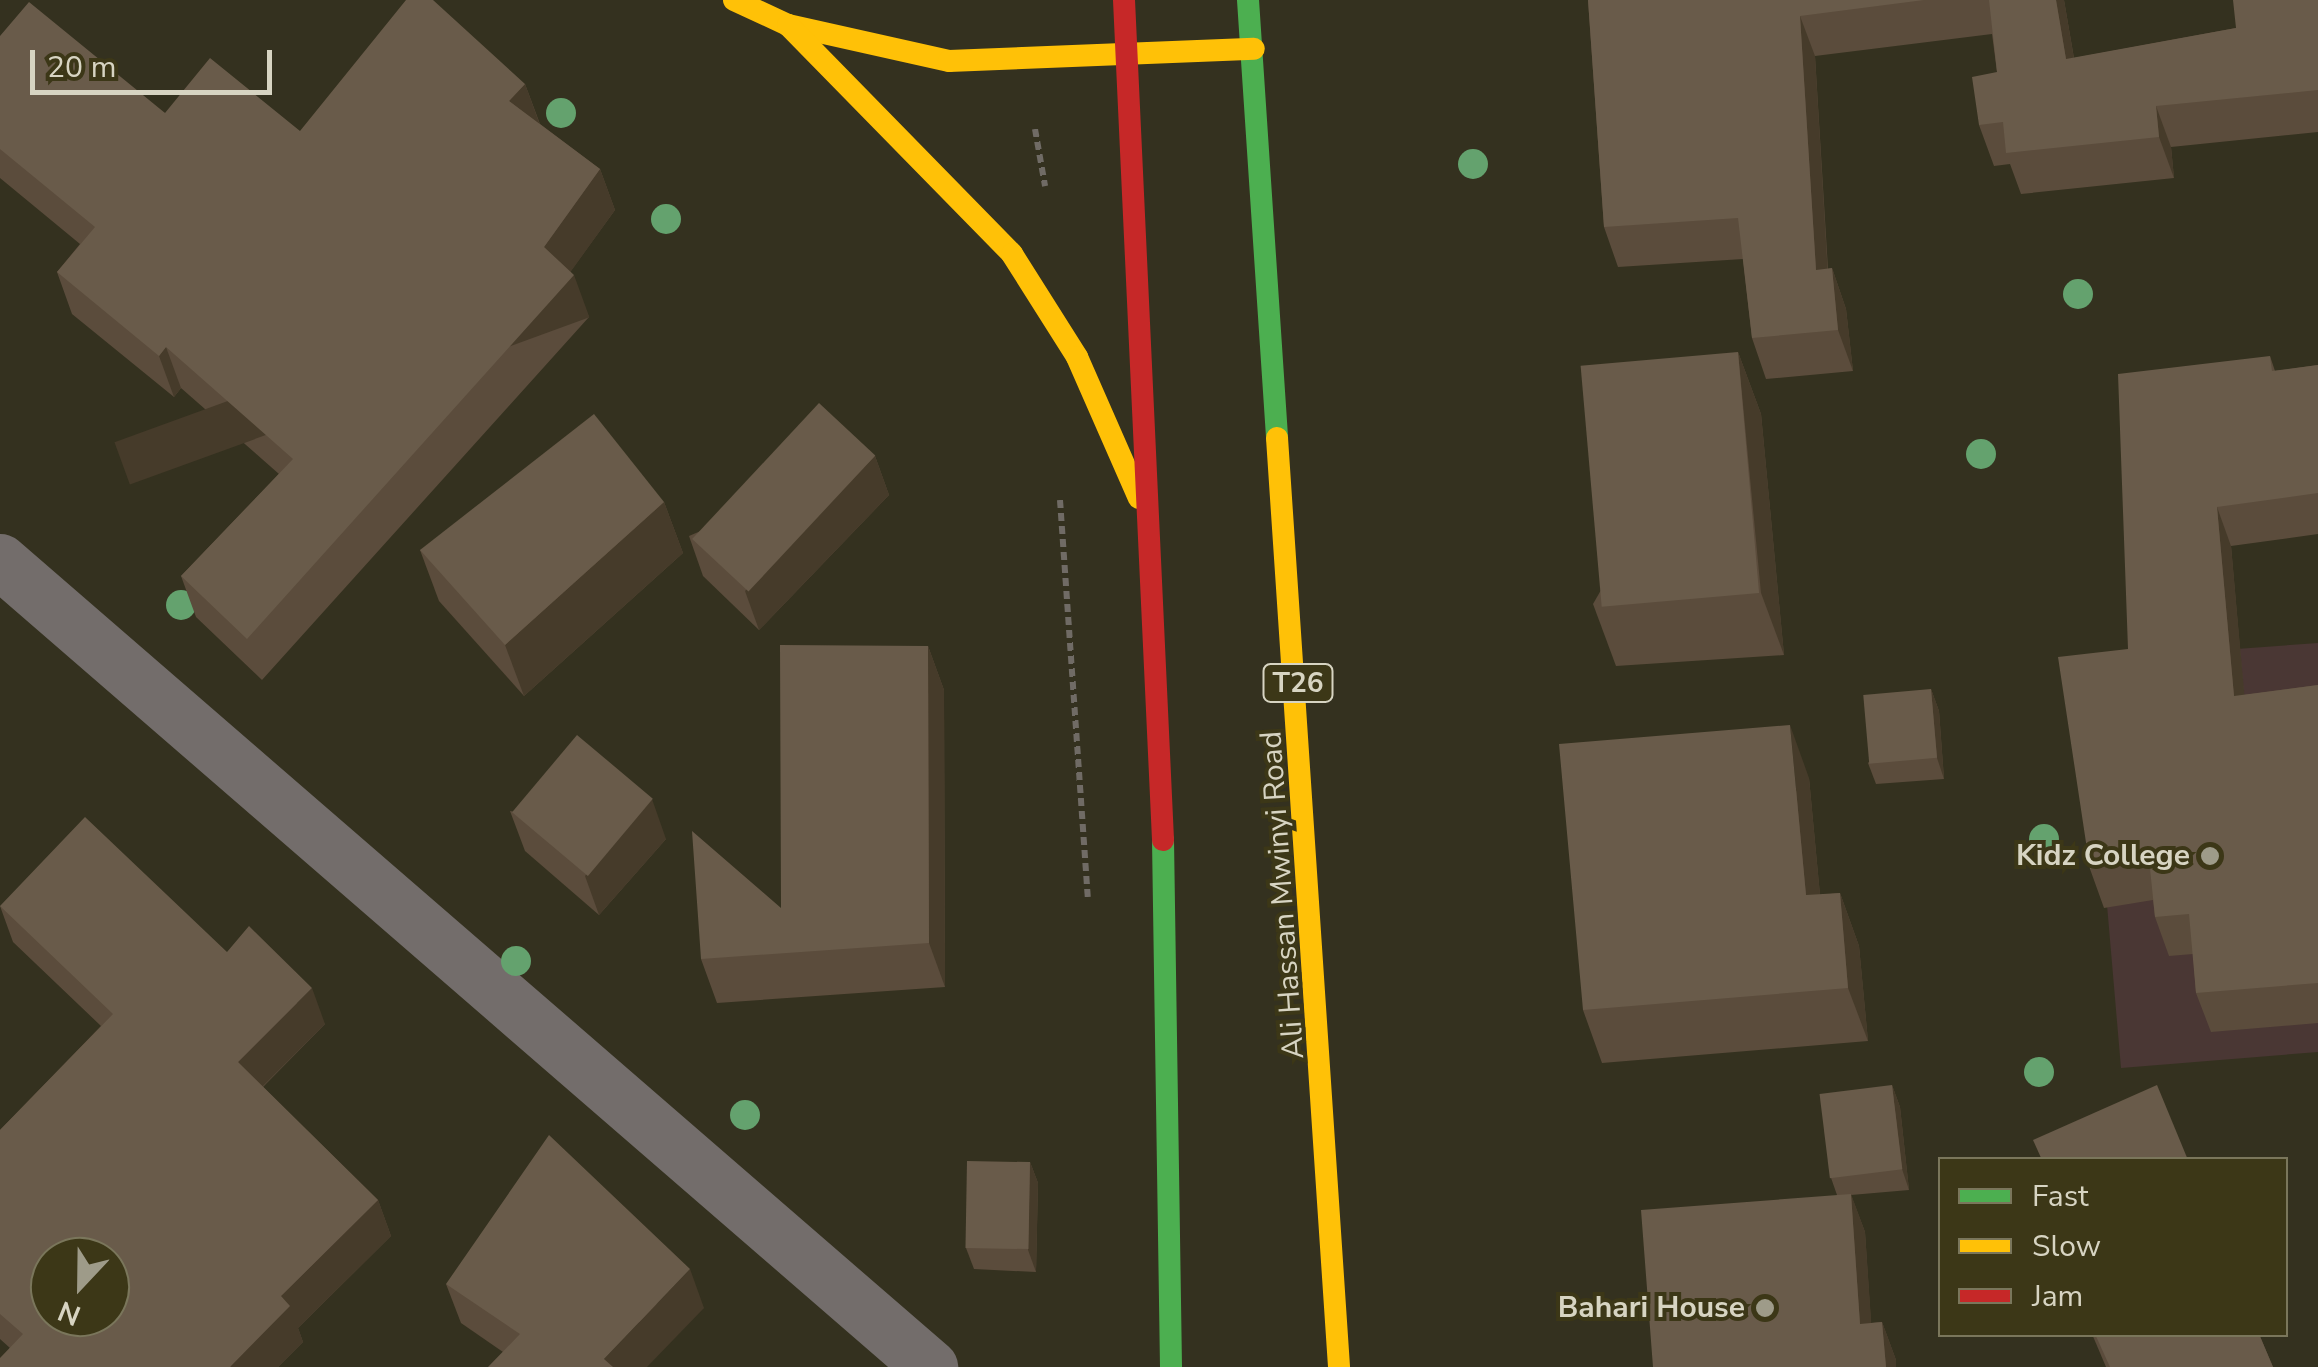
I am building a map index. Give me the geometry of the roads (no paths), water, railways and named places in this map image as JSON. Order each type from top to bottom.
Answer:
[{"type":"main road","points":[[734,0],[788,25],[883,52],[1022,62],[1127,62],[1254,50]]},
{"type":"main road","points":[[1124,0],[1154,533],[1171,1367]]},
{"type":"main road","name":"Ali Hassan Mwinyi Road","points":[[1248,0],[1342,1302],[1340,1367]]},
{"type":"main road","points":[[788,25],[1012,254],[1077,356],[1154,533]]},
{"type":"main road","points":[[1342,1302],[1357,1367]]},
{"type":"street","points":[[0,561],[930,1367]]},
{"type":"place","name":"Kidz College","points":[[2210,856]]},
{"type":"place","name":"Bahari House","points":[[1765,1308]]}]
